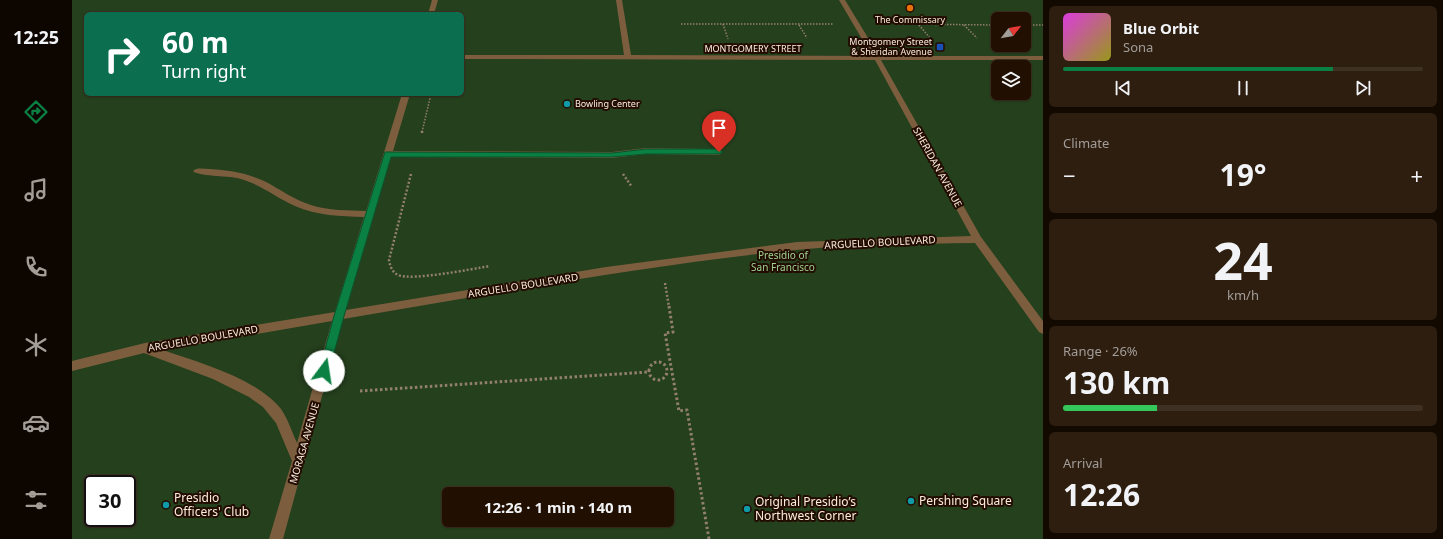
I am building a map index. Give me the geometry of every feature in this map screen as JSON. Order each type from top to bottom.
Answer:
[{"type":"street","points":[[432,12],[435,0]]},
{"type":"street","points":[[619,0],[628,57]]},
{"type":"street","name":"SHERIDAN AVENUE","points":[[842,0],[978,239],[1043,329]]},
{"type":"street","name":"MONTGOMERY STREET","points":[[464,57],[628,57],[694,61],[876,58],[1043,58]]},
{"type":"street","name":"MORAGA AVENUE","points":[[276,539],[339,316],[405,96]]},
{"type":"street","points":[[388,154],[612,155],[646,151],[719,152]]},
{"type":"street","points":[[197,172],[226,173],[242,176],[268,187],[290,200],[319,211],[369,214]]},
{"type":"street","name":"ARGUELLO BOULEVARD","points":[[72,366],[145,348],[662,263],[797,246],[887,241],[978,239]]},
{"type":"street","points":[[145,348],[231,381],[267,403],[277,414],[298,461]]},
{"type":"path","points":[[682,24],[839,24]]},
{"type":"path","points":[[896,24],[991,25]]},
{"type":"path","points":[[1031,25],[1043,25]]},
{"type":"path","points":[[421,136],[431,96]]},
{"type":"path","points":[[411,173],[389,260],[390,268],[395,274],[404,277],[414,277],[497,265]]},
{"type":"path","points":[[662,263],[673,332],[665,333],[678,411],[687,410],[709,539]]},
{"type":"path","points":[[648,372],[651,365],[655,363],[661,364],[667,371]]},
{"type":"path","points":[[667,371],[672,370]]},
{"type":"path","points":[[648,372],[652,377],[661,379],[666,376],[667,371]]},
{"type":"path","points":[[360,391],[648,372]]},
{"type":"green space","name":"Presidio of San Francisco","points":[[72,0],[1043,0],[1043,539],[72,539]]},
{"type":"place","name":"The Commissary","points":[[910,8]]},
{"type":"place","name":"Montgomery Street & Sheridan Avenue","points":[[940,47]]},
{"type":"place","name":"Bowling Center","points":[[567,104]]},
{"type":"place","name":"Pershing Square","points":[[911,501]]},
{"type":"place","name":"Presidio Officers' Club","points":[[166,505]]},
{"type":"place","name":"Original Presidio’s Northwest Corner","points":[[747,509]]},
{"type":"route","points":[[324,371],[369,214],[388,154],[612,155],[646,151],[719,152]]}]
